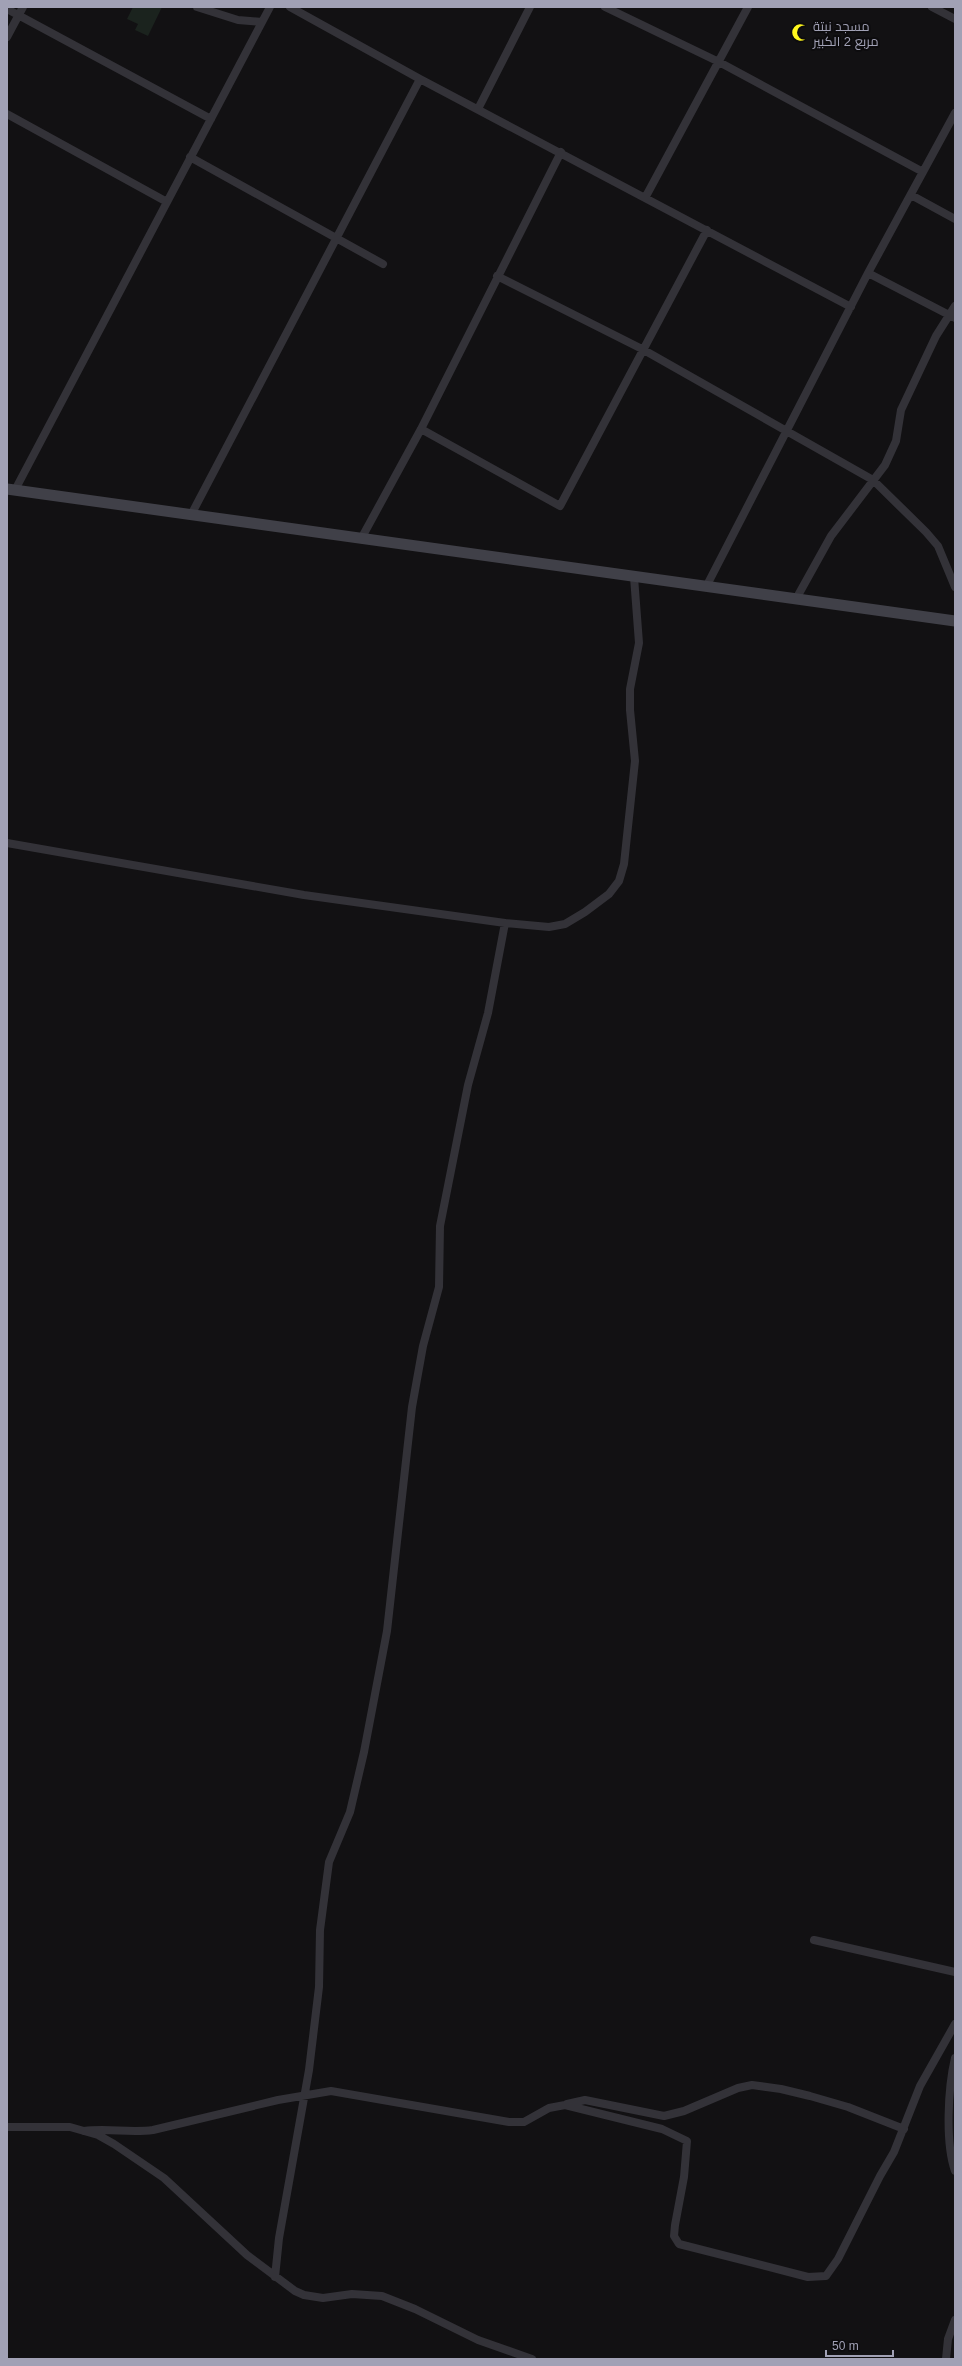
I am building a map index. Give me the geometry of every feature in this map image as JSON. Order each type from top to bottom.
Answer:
[{"type":"street","points":[[7,37],[24,7]]},
{"type":"street","points":[[197,7],[238,20],[262,22]]},
{"type":"street","points":[[270,7],[167,202],[11,489],[706,587],[955,620]]},
{"type":"street","points":[[290,7],[420,79],[561,152],[852,307]]},
{"type":"street","points":[[478,109],[530,7]]},
{"type":"street","points":[[605,7],[719,62],[924,172]]},
{"type":"street","points":[[645,198],[748,7]]},
{"type":"street","points":[[932,7],[955,19]]},
{"type":"street","points":[[7,9],[210,119]]},
{"type":"street","points":[[191,515],[420,79]]},
{"type":"street","points":[[706,587],[852,307],[868,273],[955,113]]},
{"type":"street","points":[[7,114],[167,202]]},
{"type":"street","points":[[361,539],[420,428],[561,152]]},
{"type":"street","points":[[190,157],[383,264]]},
{"type":"street","points":[[911,196],[955,219]]},
{"type":"street","points":[[420,428],[560,506],[642,349],[707,230]]},
{"type":"street","points":[[868,273],[952,317]]},
{"type":"street","points":[[497,276],[642,349],[788,430],[873,480],[926,532],[938,546],[955,587]]},
{"type":"street","points":[[796,599],[831,536],[885,465],[896,441],[901,410],[936,336],[952,317],[955,306]]},
{"type":"street","points":[[7,844],[304,895],[549,927],[565,924],[586,912],[609,894],[619,881],[628,842],[635,761],[630,710],[630,689],[639,643],[634,577]]},
{"type":"street","points":[[275,2277],[280,2231],[305,2095],[318,2001],[320,1930],[329,1862],[350,1812],[387,1631],[412,1407],[423,1346],[438,1287],[440,1226],[468,1085],[488,1013],[505,922]]},
{"type":"street","points":[[814,1940],[955,1972]]},
{"type":"street","points":[[565,2105],[662,2129],[687,2142],[684,2178],[674,2236],[679,2244],[814,2277],[826,2276],[834,2267],[894,2152],[920,2086],[955,2024]]},
{"type":"street","points":[[955,2058],[950,2105],[951,2149],[955,2171]]},
{"type":"street","points":[[84,2131],[100,2129],[134,2132],[153,2130],[305,2095],[330,2091],[510,2122],[524,2122],[548,2108],[585,2100],[664,2116],[684,2111],[738,2088],[752,2085],[781,2089],[810,2096],[848,2107],[904,2129]]},
{"type":"street","points":[[7,2127],[54,2126],[98,2135],[150,2167],[180,2192],[232,2243],[294,2291],[313,2298],[352,2294],[382,2296],[433,2317],[478,2340],[532,2359]]},
{"type":"street","points":[[946,2359],[955,2320]]},
{"type":"shaded area","points":[[133,7],[162,7],[148,36],[135,30],[138,24],[127,19]]},
{"type":"place","name":"مسجد نبتة مربع 2 الكبير","points":[[800,33]]}]
